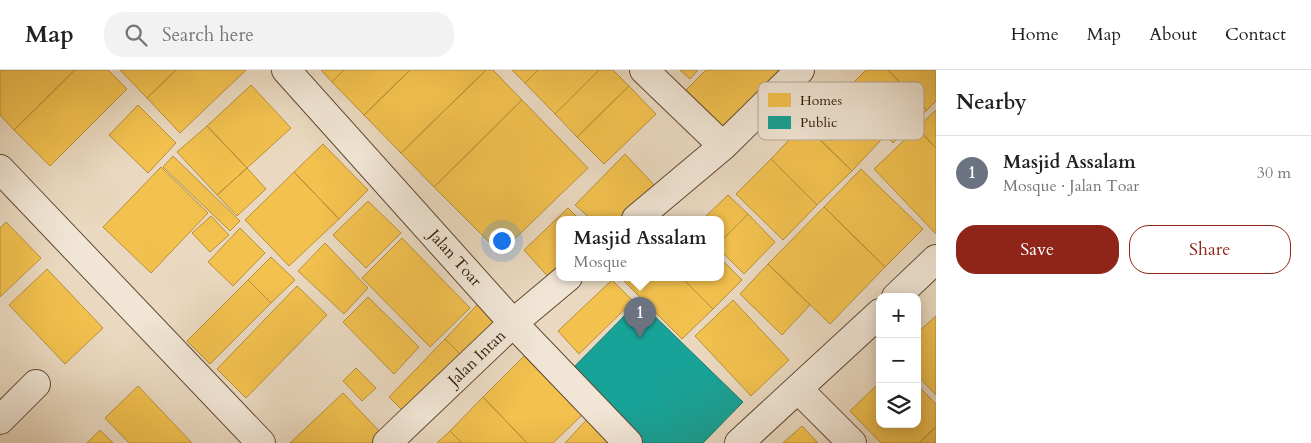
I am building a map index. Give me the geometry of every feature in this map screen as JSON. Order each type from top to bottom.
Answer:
[{"type":"street","name":"Jalan Toar","points":[[286,70],[513,323],[628,443]]},
{"type":"street","points":[[644,70],[723,146]]},
{"type":"street","points":[[788,82],[800,70]]},
{"type":"street","points":[[640,216],[723,146],[758,111]]},
{"type":"street","points":[[0,169],[261,443]]},
{"type":"street","points":[[900,293],[936,260]]},
{"type":"street","name":"Jalan Intan","points":[[387,443],[513,323],[563,281]]},
{"type":"street","points":[[739,443],[876,316]]},
{"type":"street","points":[[0,420],[36,384]]},
{"type":"street","points":[[808,399],[852,443]]},
{"type":"building: Homes","points":[[0,70],[75,70],[14,130],[0,115]]},
{"type":"building: Homes","points":[[75,70],[108,70],[127,89],[50,166],[14,130]]},
{"type":"building: Homes","points":[[120,70],[176,70],[147,98]]},
{"type":"building: Homes","points":[[176,70],[246,70],[180,133],[147,98]]},
{"type":"building: Homes","points":[[321,70],[344,70],[332,82]]},
{"type":"building: Homes","points":[[344,70],[410,70],[364,115],[332,82]]},
{"type":"building: Homes","points":[[410,70],[486,70],[401,153],[364,115]]},
{"type":"building: Homes","points":[[486,70],[493,70],[522,100],[434,187],[401,153]]},
{"type":"building: Homes","points":[[512,70],[538,70],[525,83]]},
{"type":"building: Homes","points":[[538,70],[599,70],[555,114],[525,83]]},
{"type":"building: Homes","points":[[599,70],[613,70],[629,86],[577,137],[555,114]]},
{"type":"building: Homes","points":[[680,70],[698,70],[690,79]]},
{"type":"building: Homes","points":[[706,70],[797,70],[784,82],[758,82],[758,106],[729,132],[686,90]]},
{"type":"building: Homes","points":[[866,70],[888,70],[900,82],[854,82]]},
{"type":"building: Homes","points":[[888,70],[936,70],[936,101],[927,110],[924,107],[924,82],[900,82]]},
{"type":"building: Homes","points":[[251,85],[291,128],[247,168],[207,126]]},
{"type":"building: Homes","points":[[629,86],[656,114],[604,164],[577,137]]},
{"type":"building: Homes","points":[[522,100],[588,168],[500,253],[434,187]]},
{"type":"building: Homes","points":[[138,105],[176,143],[148,173],[109,135]]},
{"type":"building: Homes","points":[[936,110],[936,148],[924,135],[924,121]]},
{"type":"building: Homes","points":[[207,126],[247,168],[217,195],[177,152]]},
{"type":"building: Homes","points":[[924,135],[936,148],[936,234],[874,169],[904,140],[924,140]]},
{"type":"building: Homes","points":[[789,140],[820,140],[852,171],[817,205],[771,159]]},
{"type":"building: Homes","points":[[820,140],[881,140],[852,171]]},
{"type":"building: Homes","points":[[323,144],[368,190],[339,219],[294,172]]},
{"type":"building: Homes","points":[[625,154],[658,189],[624,216],[588,216],[575,205]]},
{"type":"building: Homes","points":[[173,156],[240,221],[230,231],[163,167]]},
{"type":"building: Homes","points":[[771,159],[817,205],[783,240],[736,194]]},
{"type":"building: Homes","points":[[161,167],[208,213],[151,273],[103,227]]},
{"type":"building: Homes","points":[[247,168],[266,189],[237,216],[217,195]]},
{"type":"building: Homes","points":[[861,169],[923,229],[885,267],[824,207]]},
{"type":"building: Homes","points":[[294,172],[339,219],[289,266],[245,220]]},
{"type":"building: Homes","points":[[728,195],[748,214],[724,238],[724,216],[706,216]]},
{"type":"building: Homes","points":[[368,201],[401,233],[366,268],[333,235]]},
{"type":"building: Homes","points":[[824,207],[885,267],[830,324],[768,264]]},
{"type":"building: Homes","points":[[568,208],[576,216],[560,216]]},
{"type":"building: Homes","points":[[748,214],[775,242],[744,274],[724,254],[724,238]]},
{"type":"building: Homes","points":[[211,216],[229,235],[210,252],[192,233]]},
{"type":"building: Homes","points":[[556,219],[556,278],[552,281],[524,250]]},
{"type":"building: Homes","points":[[6,222],[41,258],[0,297],[0,228]]},
{"type":"building: Homes","points":[[240,228],[265,253],[233,286],[208,262]]},
{"type":"building: Homes","points":[[402,238],[470,308],[430,347],[362,278]]},
{"type":"building: Homes","points":[[325,243],[368,288],[344,314],[298,271]]},
{"type":"building: Homes","points":[[271,257],[295,280],[271,303],[248,280]]},
{"type":"building: Homes","points":[[724,262],[742,280],[713,309],[685,281],[724,281]]},
{"type":"building: Homes","points":[[768,264],[810,305],[782,335],[740,294]]},
{"type":"building: Homes","points":[[47,269],[103,328],[65,364],[9,305]]},
{"type":"building: Homes","points":[[248,280],[271,303],[210,364],[187,341]]},
{"type":"building: Homes","points":[[611,281],[633,301],[579,354],[558,331]]},
{"type":"building: Homes","points":[[624,281],[685,281],[713,309],[682,339]]},
{"type":"building: Homes","points":[[297,286],[327,315],[246,398],[217,369]]},
{"type":"building: Homes","points":[[368,297],[419,347],[394,374],[343,322]]},
{"type":"building: Homes","points":[[733,300],[789,360],[751,396],[695,336]]},
{"type":"building: Homes","points":[[478,304],[500,325],[466,360],[445,339]]},
{"type":"building: Homes","points":[[936,316],[936,395],[921,379],[921,329]]},
{"type":"building: Homes","points":[[445,339],[466,360],[410,418],[389,397]]},
{"type":"building: Homes","points":[[524,356],[582,415],[553,443],[527,443],[483,397]]},
{"type":"building: Homes","points":[[356,368],[376,388],[362,401],[343,381]]},
{"type":"building: Homes","points":[[138,386],[192,443],[129,443],[105,418]]},
{"type":"building: Homes","points":[[876,386],[876,428],[921,428],[921,389],[936,404],[936,427],[919,443],[881,443],[850,411]]},
{"type":"building: Homes","points":[[343,393],[383,435],[375,443],[290,443]]},
{"type":"building: Homes","points":[[483,397],[527,443],[462,443],[450,431]]},
{"type":"building: Homes","points":[[591,415],[620,443],[565,443]]},
{"type":"building: Homes","points":[[802,426],[818,443],[783,443]]},
{"type":"building: Homes","points":[[936,427],[936,443],[919,443]]},
{"type":"building: Homes","points":[[100,430],[113,443],[87,443]]},
{"type":"building: Homes","points":[[450,431],[462,443],[437,443]]},
{"type":"building: Public","points":[[639,301],[743,402],[703,443],[635,443],[566,375]]},
{"type":"place","name":"Masjid Assalam","points":[[640,338]]}]
